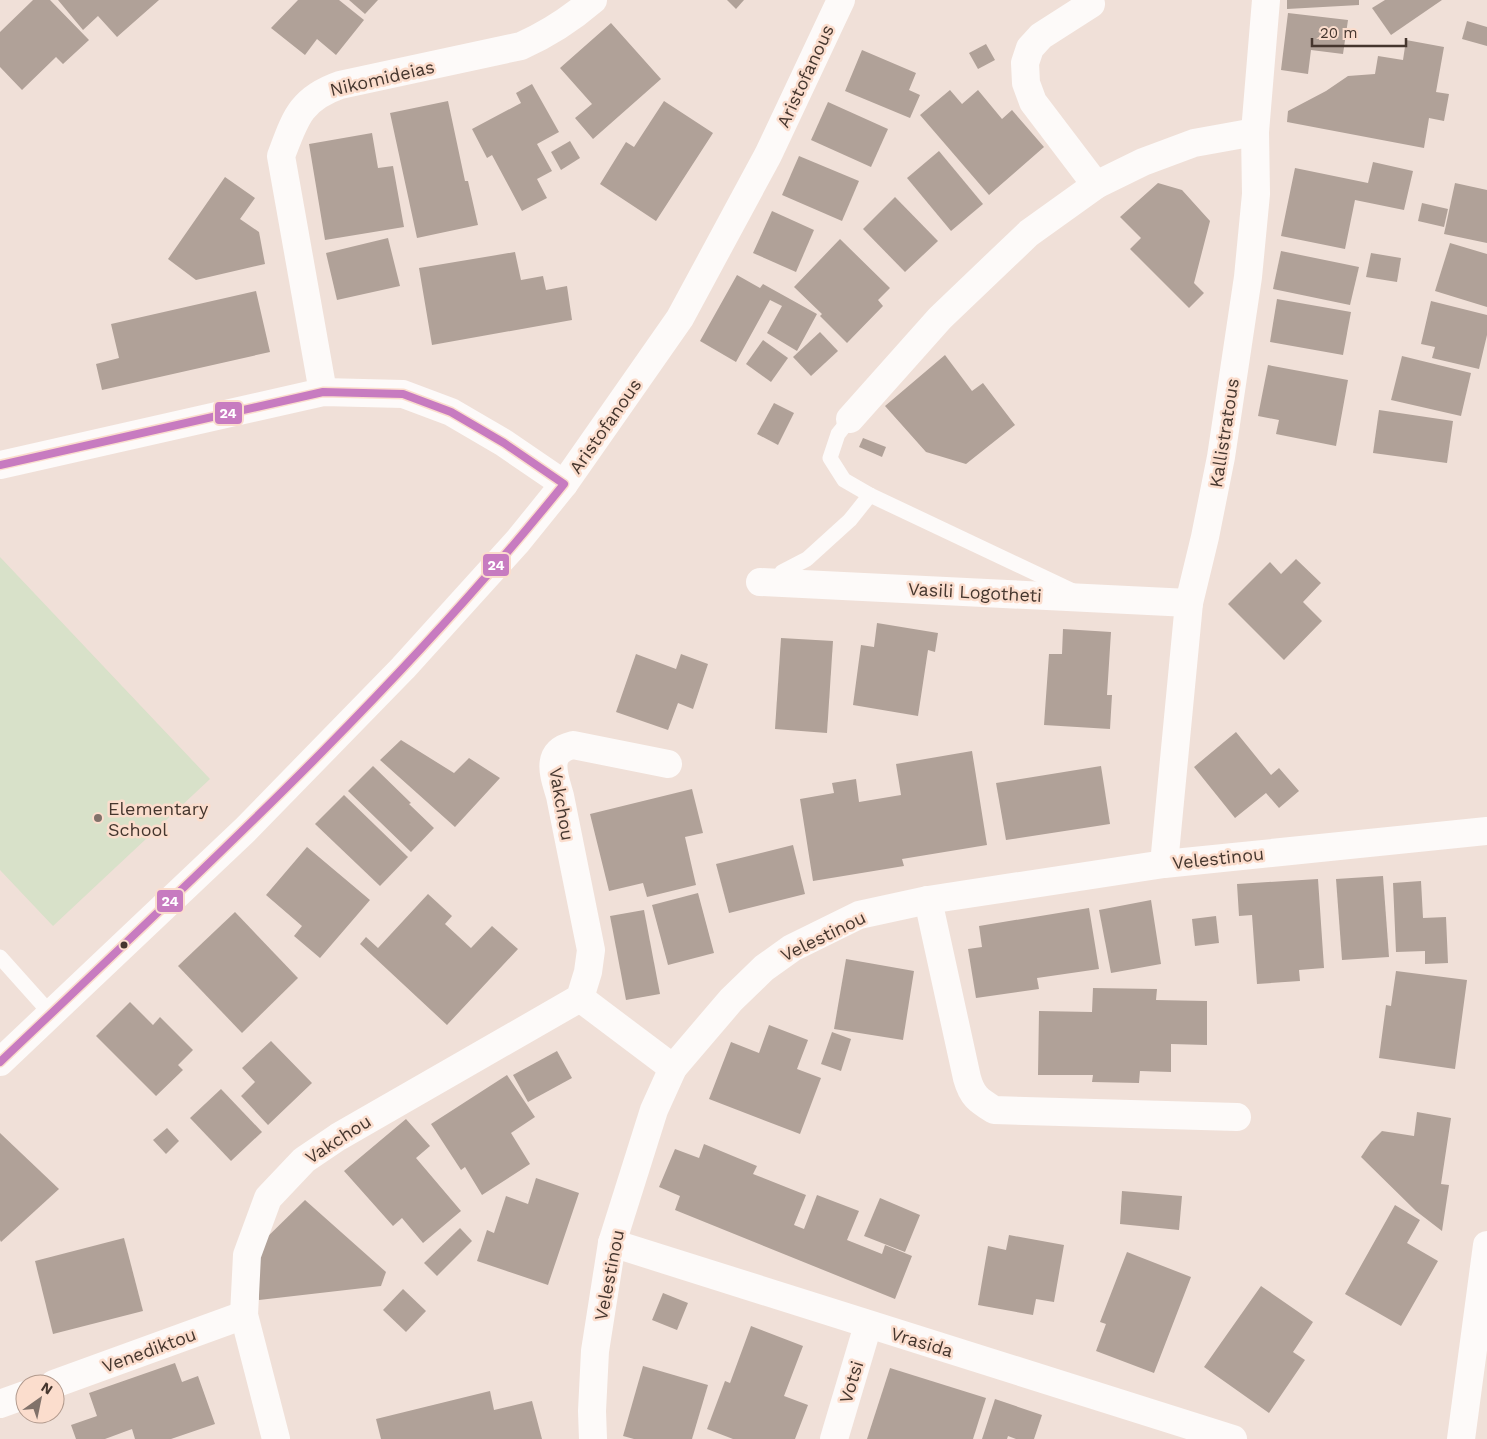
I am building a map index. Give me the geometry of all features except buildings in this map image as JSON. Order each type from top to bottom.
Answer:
[{"type":"street","name":"Nikomideias","points":[[323,392],[282,156],[292,126],[302,108],[322,91],[340,85],[521,46],[544,36],[573,17],[593,0]]},
{"type":"street","name":"Aristofanous","points":[[0,1062],[245,830],[391,680],[518,541],[564,484],[680,318],[768,156],[841,0]]},
{"type":"street","name":"Kallistratous","points":[[1164,864],[1189,602],[1205,537],[1221,457],[1248,277],[1256,194],[1255,132],[1266,0]]},
{"type":"street","points":[[1091,4],[1041,36],[1030,48],[1025,63],[1026,83],[1033,102],[1096,185]]},
{"type":"street","points":[[850,418],[940,318],[1029,232],[1096,185],[1142,162],[1194,143],[1255,132]]},
{"type":"street","points":[[0,465],[323,392],[403,394],[451,412],[504,443],[564,484]]},
{"type":"street","name":"Vasili Logotheti","points":[[771,582],[1189,602]]},
{"type":"street","name":"Vakchou","points":[[276,1439],[244,1315],[247,1255],[268,1198],[304,1160],[338,1137],[580,998],[588,972],[591,950],[560,796],[553,772],[553,762],[557,754],[565,747],[573,745],[668,764]]},
{"type":"street","name":"Velestinou","points":[[594,1439],[592,1410],[595,1351],[612,1243],[654,1110],[673,1068],[731,1000],[764,968],[792,948],[859,915],[928,900],[1164,864],[1487,831]]},
{"type":"street","points":[[928,900],[967,1078],[972,1093],[982,1103],[994,1110],[1237,1117]]},
{"type":"street","points":[[580,998],[673,1068]]},
{"type":"street","name":"Vrasida","points":[[612,1243],[1233,1439]]},
{"type":"street","points":[[1461,1439],[1480,1344],[1487,1245]]},
{"type":"street","name":"Venediktou","points":[[65,1380],[244,1315]]},
{"type":"street","name":"Votsi","points":[[834,1439],[868,1325]]},
{"type":"street","points":[[0,1404],[15,1398]]},
{"type":"lane","points":[[850,418],[838,434],[830,458],[844,480],[870,496],[1085,598]]},
{"type":"lane","points":[[771,582],[782,572],[807,559],[850,520],[870,496]]},
{"type":"lane","points":[[0,956],[51,1014]]},
{"type":"green space","points":[[0,557],[210,779],[53,926],[0,870]]},
{"type":"transit line","name":"24","points":[[0,465],[323,392],[403,394],[451,412],[504,443],[564,484],[499,562],[363,710],[220,853],[0,1062]]},
{"type":"place","name":"Elementary School","points":[[98,818]]}]
